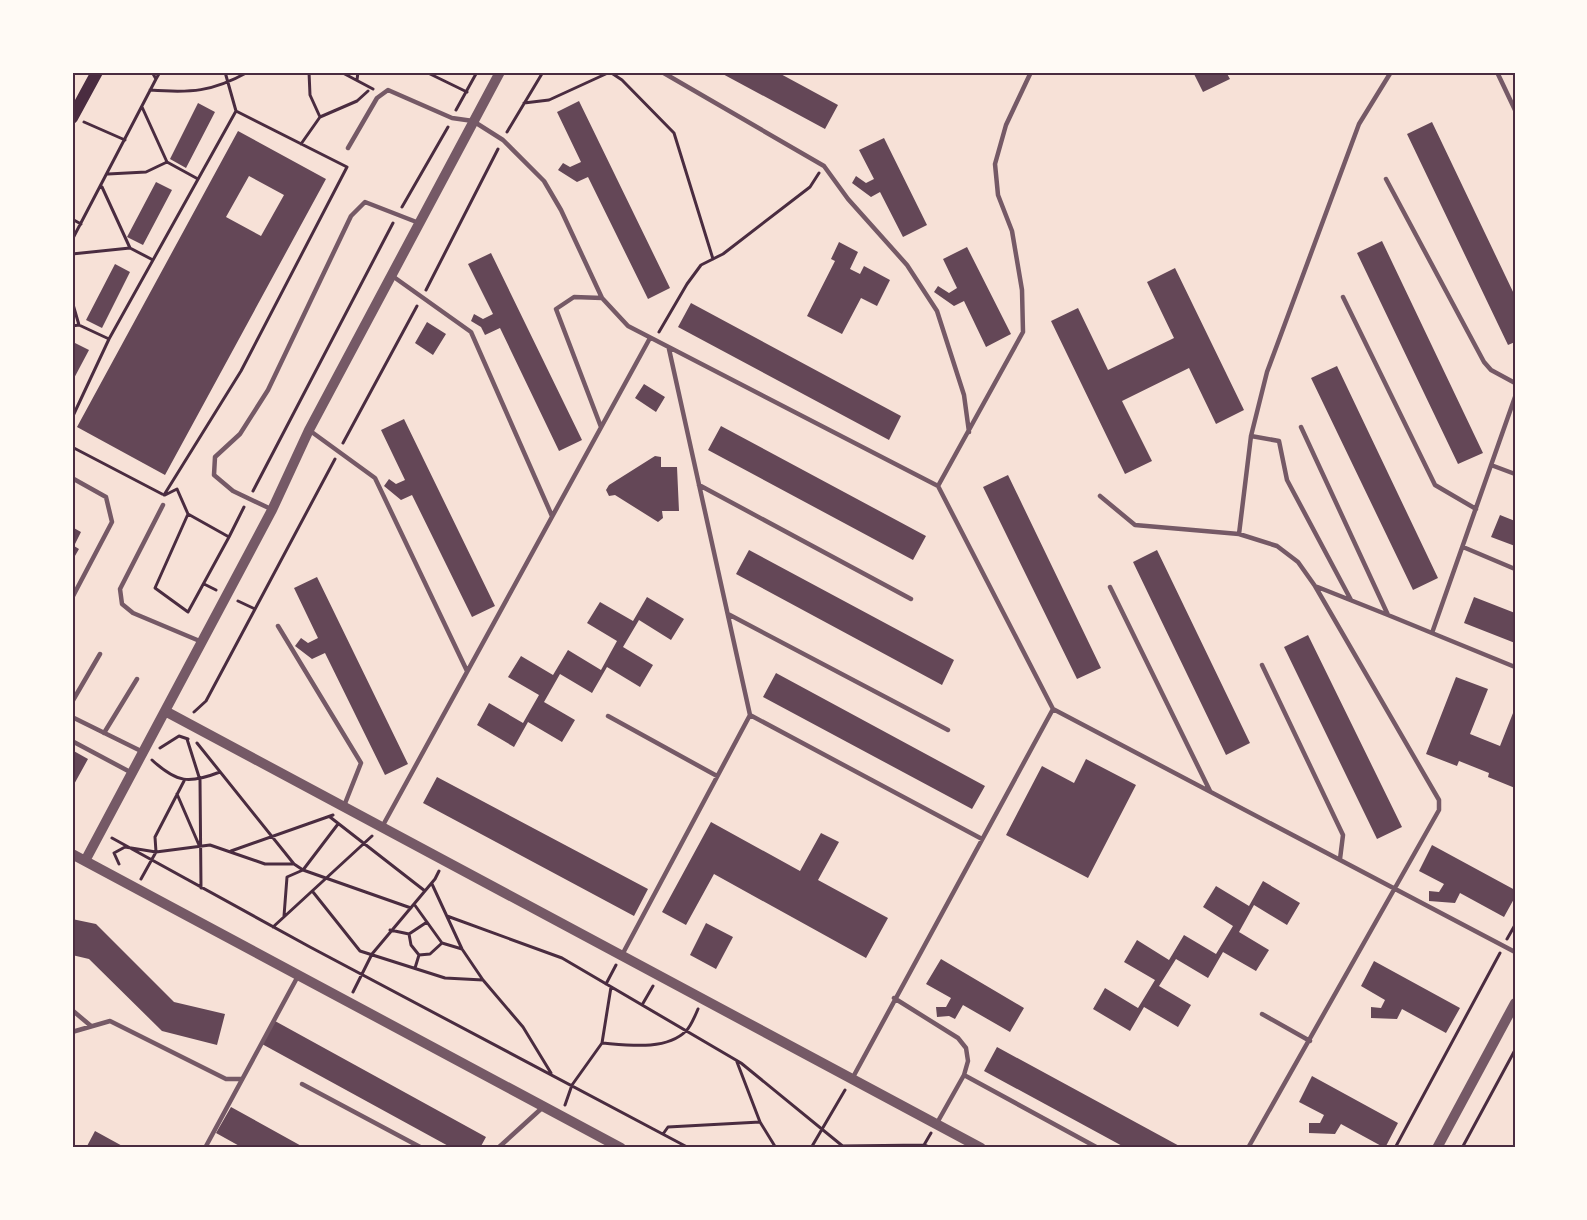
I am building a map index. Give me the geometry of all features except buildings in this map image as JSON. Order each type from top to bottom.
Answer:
[{"type":"main road","points":[[72,117],[97,72]]},
{"type":"street","points":[[85,861],[272,510],[309,430],[500,72]]},
{"type":"street","points":[[165,711],[444,860],[620,959],[852,1078],[981,1148]]},
{"type":"street","points":[[72,854],[621,1148]]},
{"type":"street","points":[[1437,1148],[1514,1009]]},
{"type":"lane","points":[[662,72],[824,166],[848,199],[907,265],[937,311],[964,395],[969,432]]},
{"type":"lane","points":[[938,486],[1023,332],[1022,290],[1012,231],[999,195],[995,164],[1006,125],[1031,72]]},
{"type":"lane","points":[[1239,534],[1251,436],[1268,372],[1359,124],[1391,72]]},
{"type":"lane","points":[[1497,72],[1515,110]]},
{"type":"lane","points":[[348,148],[377,98],[388,90],[452,117],[473,121],[503,140],[544,181],[561,210],[602,298],[628,326],[938,486],[1053,709],[1515,952]]},
{"type":"lane","points":[[1386,179],[1484,362],[1491,370],[1515,383]]},
{"type":"lane","points":[[272,510],[233,491],[214,475],[215,457],[240,434],[268,390],[351,216],[365,202],[419,223]]},
{"type":"lane","points":[[391,275],[471,332],[552,516]]},
{"type":"lane","points":[[601,427],[556,309],[574,297],[602,298]]},
{"type":"lane","points":[[1343,297],[1435,485],[1476,509]]},
{"type":"lane","points":[[382,827],[650,338]]},
{"type":"lane","points":[[620,959],[750,715],[669,349]]},
{"type":"lane","points":[[1432,633],[1515,398]]},
{"type":"lane","points":[[1301,427],[1388,615]]},
{"type":"lane","points":[[309,430],[375,478],[467,671]]},
{"type":"lane","points":[[1251,436],[1279,441],[1287,480],[1351,600]]},
{"type":"lane","points":[[1491,465],[1515,474]]},
{"type":"lane","points":[[72,478],[106,497],[112,522],[72,598]]},
{"type":"lane","points":[[699,485],[912,599]]},
{"type":"lane","points":[[1100,496],[1135,525],[1239,534],[1277,546],[1298,562],[1315,586],[1439,800],[1439,810],[1248,1148]]},
{"type":"lane","points":[[163,505],[120,589],[122,604],[133,613],[202,642]]},
{"type":"lane","points":[[1463,547],[1515,569]]},
{"type":"lane","points":[[1315,586],[1515,667]]},
{"type":"lane","points":[[1110,587],[1210,791]]},
{"type":"lane","points":[[728,614],[948,730]]},
{"type":"lane","points":[[278,626],[361,763],[344,806]]},
{"type":"lane","points":[[72,702],[100,654]]},
{"type":"lane","points":[[1262,665],[1343,835],[1340,859]]},
{"type":"lane","points":[[104,733],[137,679]]},
{"type":"lane","points":[[852,1078],[1053,709]]},
{"type":"lane","points":[[750,715],[982,839]]},
{"type":"lane","points":[[608,716],[717,776]]},
{"type":"lane","points":[[72,717],[143,752]]},
{"type":"lane","points":[[72,741],[132,772]]},
{"type":"lane","points":[[205,1148],[298,975]]},
{"type":"lane","points":[[894,998],[958,1038],[966,1048],[968,1061],[964,1076],[936,1124]]},
{"type":"lane","points":[[72,1010],[91,1026]]},
{"type":"lane","points":[[1262,1014],[1310,1041]]},
{"type":"lane","points":[[72,1032],[110,1021],[226,1079],[241,1079]]},
{"type":"lane","points":[[964,1076],[1098,1148]]},
{"type":"lane","points":[[302,1084],[422,1148]]},
{"type":"lane","points":[[498,1148],[544,1106]]},
{"type":"path","points":[[152,72],[156,79]]},
{"type":"path","points":[[72,240],[102,187],[160,72]]},
{"type":"path","points":[[72,418],[109,339],[236,111],[225,72]]},
{"type":"path","points":[[150,90],[189,93],[228,83],[248,72]]},
{"type":"path","points":[[309,72],[310,95],[320,117]]},
{"type":"path","points":[[341,72],[383,94]]},
{"type":"path","points":[[357,80],[358,72]]},
{"type":"path","points":[[426,72],[467,92]]},
{"type":"path","points":[[188,514],[155,588],[188,612],[230,537],[397,215],[477,72]]},
{"type":"path","points":[[201,888],[200,780],[187,739],[184,721],[206,701],[422,297],[503,140],[543,72]]},
{"type":"path","points":[[524,103],[549,100],[610,72],[622,80],[674,133],[713,259]]},
{"type":"path","points":[[301,144],[320,117],[357,100],[372,88]]},
{"type":"path","points":[[142,107],[167,162],[198,179]]},
{"type":"path","points":[[164,495],[241,371],[347,167],[236,111]]},
{"type":"path","points":[[72,117],[125,140]]},
{"type":"path","points":[[108,174],[146,172],[167,162]]},
{"type":"path","points":[[650,338],[662,331],[687,284],[701,265],[713,259],[810,187],[824,166]]},
{"type":"path","points":[[102,187],[130,248]]},
{"type":"path","points":[[72,219],[81,224]]},
{"type":"path","points":[[72,254],[130,248],[153,260]]},
{"type":"path","points":[[72,301],[79,325]]},
{"type":"path","points":[[72,326],[79,325],[109,339]]},
{"type":"path","points":[[72,447],[164,495]]},
{"type":"path","points":[[164,495],[177,489],[188,514],[230,537]]},
{"type":"path","points":[[147,770],[156,751],[179,736],[196,742],[294,864],[303,870],[411,908]]},
{"type":"path","points":[[152,759],[164,770],[184,781],[200,780],[220,772]]},
{"type":"path","points":[[135,888],[156,852],[154,837],[184,781]]},
{"type":"path","points":[[177,794],[200,847]]},
{"type":"path","points":[[230,851],[330,818],[344,806]]},
{"type":"path","points":[[330,818],[425,891]]},
{"type":"path","points":[[284,917],[287,877],[303,870],[338,824]]},
{"type":"path","points":[[273,927],[328,879],[382,827]]},
{"type":"path","points":[[117,829],[112,839],[125,847],[689,1148]]},
{"type":"path","points":[[127,869],[120,865],[114,853],[125,847],[156,852],[210,845],[265,864],[294,864]]},
{"type":"path","points":[[349,1002],[372,954],[390,930],[432,884],[444,860]]},
{"type":"path","points":[[134,873],[142,877]]},
{"type":"path","points":[[432,884],[462,949],[483,980],[523,1027],[552,1075]]},
{"type":"path","points":[[313,892],[360,951],[445,978],[483,980]]},
{"type":"path","points":[[414,904],[442,943],[462,949]]},
{"type":"path","points":[[447,916],[562,958],[736,1060],[843,1147],[924,1144],[931,1148]]},
{"type":"path","points":[[390,930],[409,934],[427,922]]},
{"type":"path","points":[[1395,1148],[1515,925]]},
{"type":"path","points":[[409,934],[411,945],[419,955]]},
{"type":"path","points":[[419,955],[430,954],[442,943]]},
{"type":"path","points":[[415,968],[419,955]]},
{"type":"path","points":[[606,984],[620,959]]},
{"type":"path","points":[[642,1005],[654,984],[663,989]]},
{"type":"path","points":[[562,1116],[572,1085],[602,1043],[611,987]]},
{"type":"path","points":[[602,1043],[642,1046],[665,1042],[686,1031],[698,1010],[689,1004]]},
{"type":"path","points":[[1462,1148],[1515,1050]]},
{"type":"path","points":[[736,1060],[759,1122],[776,1148]]},
{"type":"path","points":[[811,1148],[852,1078]]},
{"type":"path","points":[[663,1134],[668,1127],[759,1122]]}]
